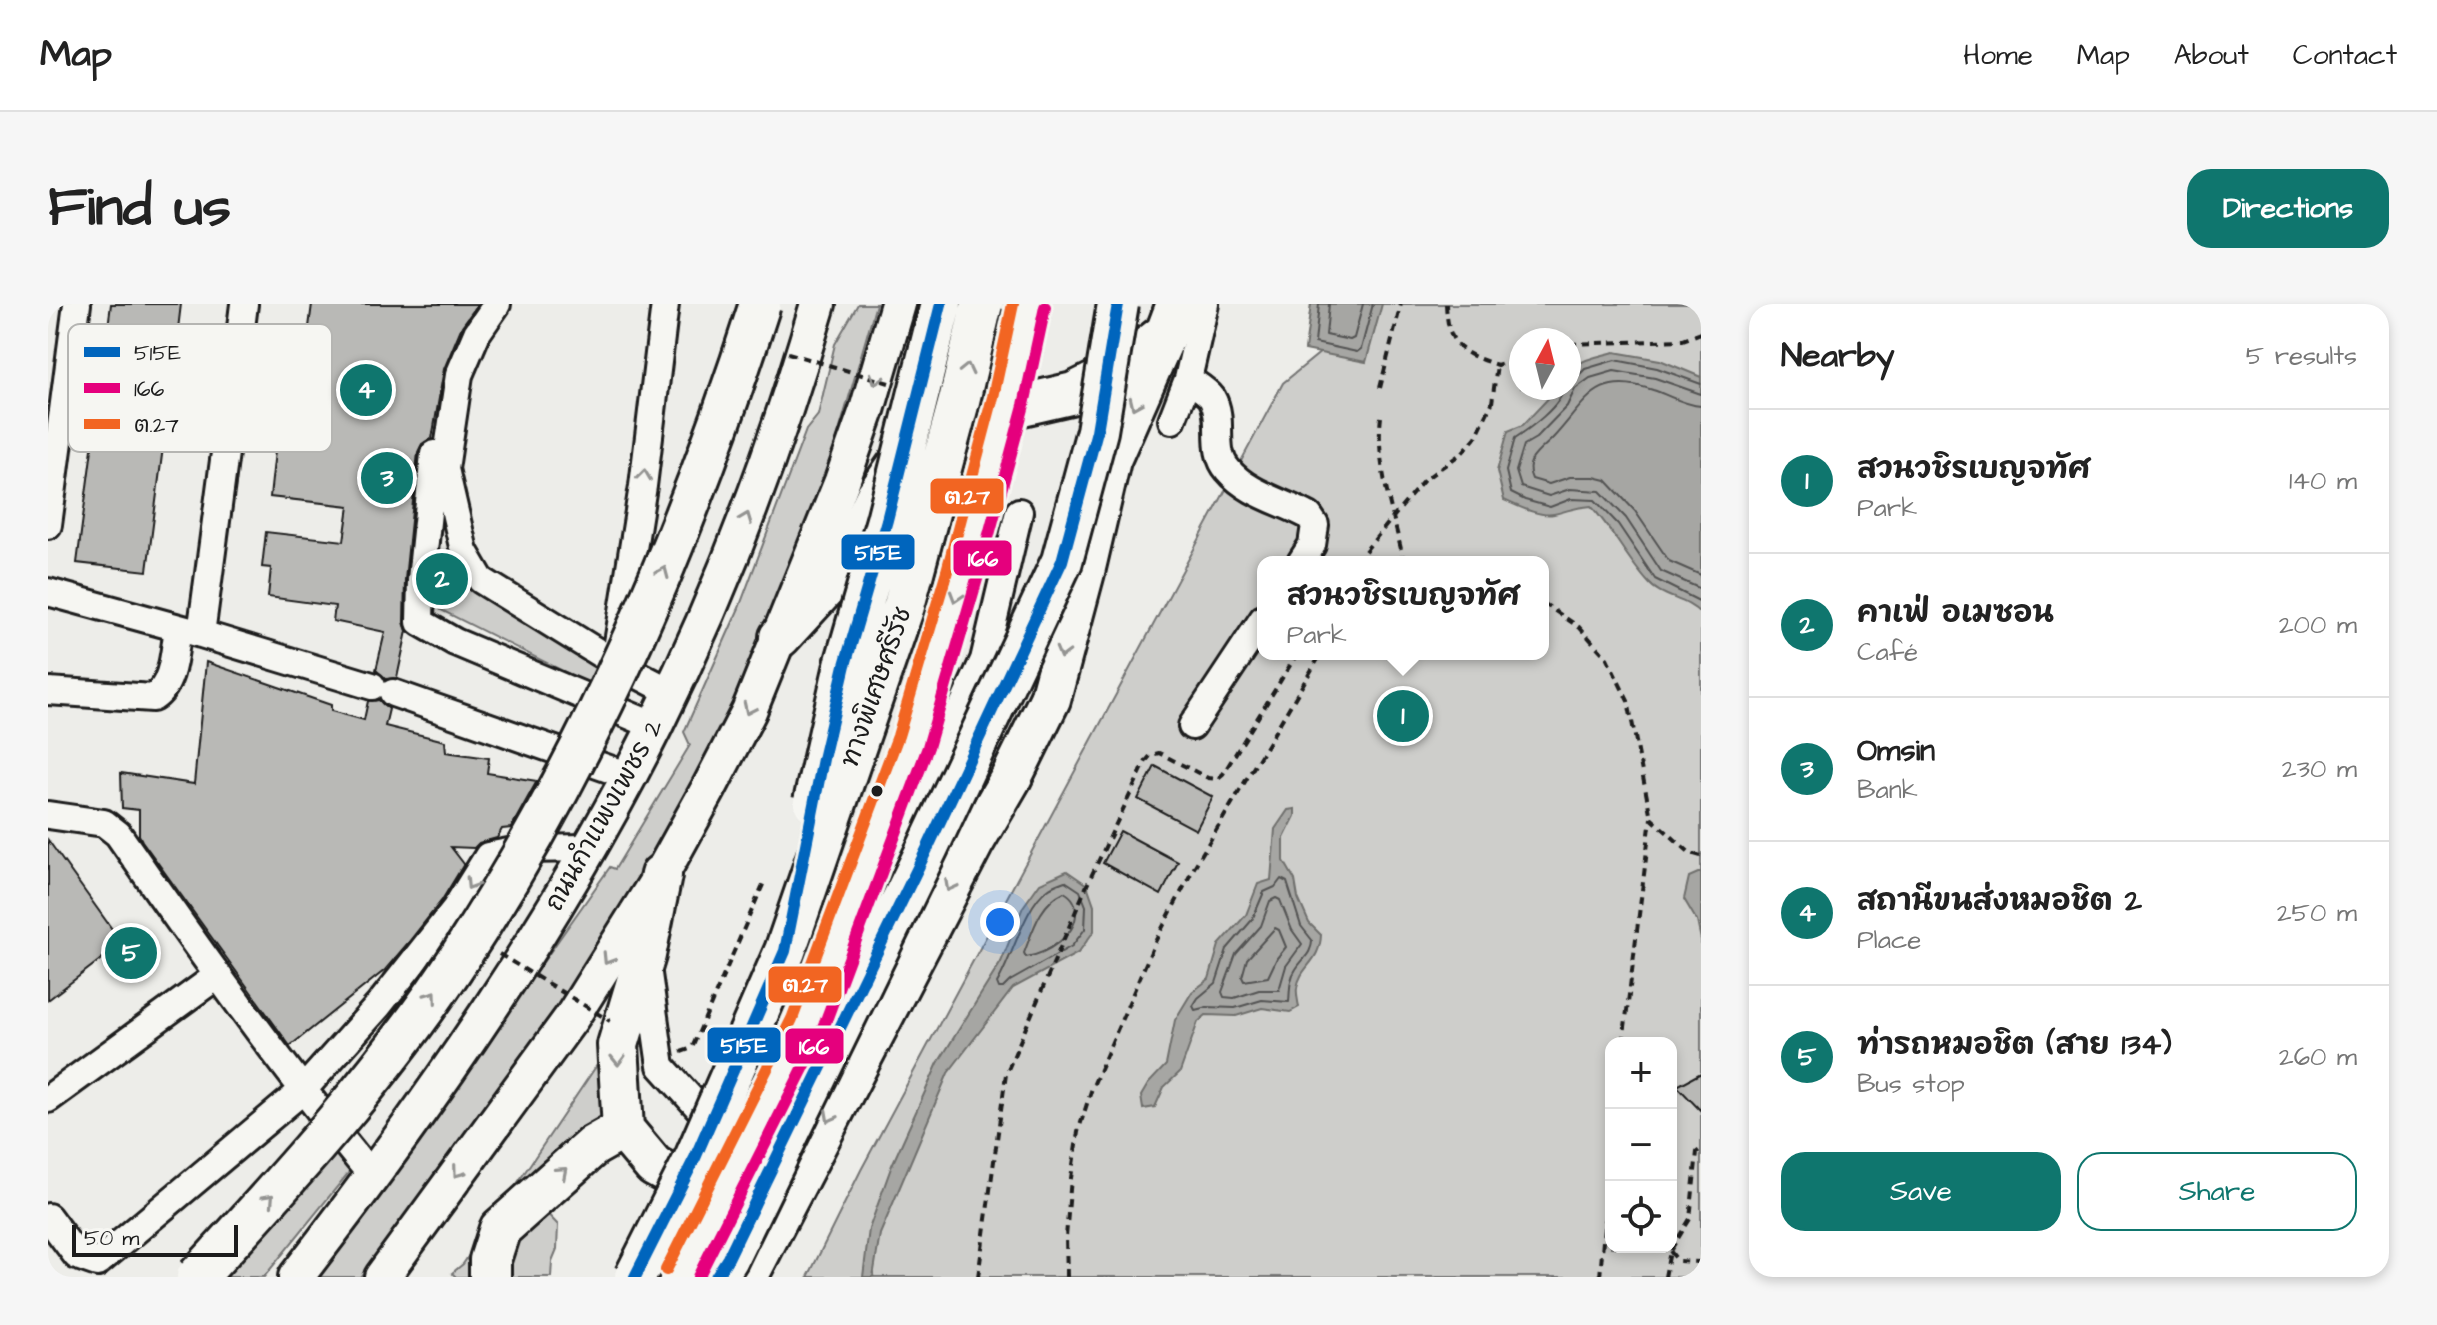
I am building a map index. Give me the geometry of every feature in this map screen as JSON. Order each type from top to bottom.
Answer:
[{"type":"highway","points":[[197,1277],[287,1180],[375,1073],[461,956],[537,831],[633,641],[675,544],[723,420],[760,304]]},
{"type":"highway","points":[[785,951],[845,665],[887,520],[941,304]]},
{"type":"highway","name":"ทางพิเศษศรีรัช","points":[[635,1277],[695,1158],[785,951],[904,606],[982,304]]},
{"type":"highway","name":"ทางพิเศษศรีรัช","points":[[680,1277],[807,1025],[913,741],[1009,401],[1029,304]]},
{"type":"highway","points":[[716,1277],[928,847],[1062,561],[1097,431],[1118,304]]},
{"type":"highway","points":[[780,637],[840,572],[877,495],[897,466],[947,435],[1022,405],[1074,393],[1116,372],[1172,318]]},
{"type":"highway","points":[[747,1277],[1050,699],[1110,460],[1172,318]]},
{"type":"highway","points":[[661,875],[645,955],[618,1045],[623,1129],[654,1166],[744,1215],[776,1219]]},
{"type":"highway","points":[[490,1277],[490,1260],[500,1229],[593,1146],[623,1129]]},
{"type":"main road","name":"ถนนกำแพงเพชร 2","points":[[296,1277],[373,1177],[510,976],[629,776],[715,596],[759,485],[818,304]]},
{"type":"main road","points":[[382,1277],[572,1017],[661,875],[749,711],[842,481],[867,410],[898,304]]},
{"type":"street","points":[[74,324],[77,304]]},
{"type":"street","points":[[242,324],[244,304]]},
{"type":"street","points":[[497,304],[477,333],[459,375],[445,469],[464,551],[481,580],[615,663],[671,692]]},
{"type":"street","points":[[615,663],[643,486],[665,304]]},
{"type":"street","points":[[1172,420],[1188,379],[1205,304]]},
{"type":"street","points":[[48,525],[68,373]]},
{"type":"street","points":[[1188,379],[1211,397],[1218,418],[1220,455],[1226,469],[1244,485],[1309,516],[1315,525],[1312,545],[1305,556]]},
{"type":"street","points":[[442,399],[421,580],[420,622],[455,642],[655,726]]},
{"type":"street","points":[[48,691],[153,698],[162,693],[190,631],[223,452]]},
{"type":"street","points":[[759,1131],[867,918],[984,660],[1019,512]]},
{"type":"street","points":[[48,592],[190,631],[382,690],[629,776]]},
{"type":"street","points":[[1192,726],[1257,628]]},
{"type":"street","points":[[48,815],[104,823],[118,834],[302,1091],[373,1177]]},
{"type":"street","points":[[48,1217],[77,1256],[97,1263],[302,1091],[379,1005],[455,909],[488,856],[524,849],[588,848]]},
{"type":"street","points":[[645,955],[661,1066],[700,1109],[792,1145],[803,1168]]},
{"type":"street","points":[[48,1099],[217,976]]},
{"type":"path","points":[[1380,388],[1401,304]]},
{"type":"path","points":[[1446,304],[1449,331],[1458,349],[1497,365],[1509,361]]},
{"type":"path","points":[[1581,344],[1683,340],[1701,333]]},
{"type":"path","points":[[788,353],[889,383]]},
{"type":"path","points":[[1361,556],[1424,480],[1462,453],[1476,437],[1492,403],[1497,365]]},
{"type":"path","points":[[1381,417],[1378,435],[1403,556]]},
{"type":"path","points":[[1549,607],[1579,627],[1607,658],[1628,701],[1651,818],[1624,1037]]},
{"type":"path","points":[[978,1277],[1006,1074],[1087,885],[1151,755],[1159,753],[1208,778],[1217,779],[1293,660]]},
{"type":"path","points":[[1067,1277],[1066,1237],[1071,1178],[1078,1132],[1092,1088],[1169,915],[1317,660]]},
{"type":"path","points":[[1651,818],[1690,853],[1701,856]]},
{"type":"path","points":[[678,1053],[692,1048],[765,880]]},
{"type":"path","points":[[497,953],[610,1021]]},
{"type":"path","points":[[1677,1240],[1690,1219],[1697,1152],[1701,1149]]},
{"type":"path","points":[[1600,1277],[1608,1181]]},
{"type":"path","points":[[1665,1277],[1670,1253]]},
{"type":"path","points":[[1672,1253],[1678,1261],[1701,1262]]},
{"type":"shaded area","points":[[858,304],[876,304],[827,473],[791,576],[746,681],[710,754],[569,997],[373,1261],[360,1277],[310,1277],[534,975],[610,867],[615,869],[690,745],[684,732],[739,608],[806,430],[818,415],[835,344]]},
{"type":"shaded area","points":[[1373,304],[1701,304],[1701,1277],[808,1277],[861,1170],[1283,383],[1365,316]]},
{"type":"shaded area","points":[[461,561],[615,663],[599,689],[441,610],[430,599],[456,602]]},
{"type":"shaded area","points":[[599,1062],[608,1121],[481,1277],[456,1277],[452,1273],[463,1264]]},
{"type":"shaded area","points":[[333,1145],[350,1171],[264,1277],[215,1277]]},
{"type":"shaded area","points":[[539,1205],[558,1225],[551,1277],[504,1277],[510,1244]]},
{"type":"water","points":[[1311,304],[1382,304],[1366,362],[1305,350]]},
{"type":"water","points":[[1614,352],[1660,360],[1701,377],[1701,614],[1689,604],[1653,587],[1591,506],[1548,515],[1504,500],[1497,471],[1508,431],[1523,425],[1547,400],[1581,400],[1581,362]]},
{"type":"water","points":[[1295,809],[1295,816],[1284,838],[1284,861],[1295,880],[1298,898],[1309,923],[1321,935],[1317,952],[1299,981],[1299,1007],[1290,1012],[1262,1008],[1236,1016],[1206,1015],[1198,1022],[1180,1072],[1164,1087],[1155,1107],[1143,1109],[1141,1096],[1166,1065],[1175,1020],[1192,992],[1209,979],[1219,945],[1246,915],[1258,884],[1271,880],[1275,829],[1288,810]]},
{"type":"water","points":[[1067,871],[1087,885],[1094,905],[1094,931],[1078,953],[1013,988],[948,1073],[880,1234],[873,1277],[863,1277],[869,1229],[892,1165],[938,1063],[1001,962],[1023,907],[1040,883]]},
{"type":"water","points":[[1701,873],[1701,940],[1697,921],[1684,899],[1689,877]]},
{"type":"building","points":[[111,304],[181,304],[179,324],[108,324]]},
{"type":"building","points":[[312,304],[478,304],[462,326],[444,369],[432,439],[422,444],[418,452],[405,580],[404,622],[407,631],[397,678],[386,679],[376,670],[385,632],[333,621],[335,606],[268,597],[271,568],[262,567],[266,532],[344,541],[349,506],[270,497],[275,452],[332,452],[332,324],[309,324]]},
{"type":"building","points":[[92,452],[162,452],[147,571],[77,563]]},
{"type":"building","points":[[439,558],[451,560],[459,574],[456,602],[437,600]]},
{"type":"building","points":[[206,662],[331,705],[331,711],[364,720],[368,701],[379,700],[389,709],[385,726],[445,741],[446,752],[489,758],[487,773],[537,781],[511,828],[502,829],[497,838],[479,843],[474,848],[451,847],[464,864],[442,900],[408,943],[385,970],[290,1046],[142,841],[139,835],[139,810],[122,808],[121,773],[194,784]]},
{"type":"building","points":[[1155,766],[1213,797],[1196,830],[1138,799]]},
{"type":"building","points":[[1120,831],[1178,862],[1161,895],[1103,863]]},
{"type":"building","points":[[48,840],[122,943],[48,1000]]},
{"type":"building","points":[[1701,1073],[1701,1111],[1677,1086]]},
{"type":"transit line","name":"515E","points":[[635,1277],[695,1158],[785,951],[845,665],[887,520],[941,304]]},
{"type":"transit line","name":"ต.27","points":[[666,1270],[792,1019],[898,736],[947,571],[993,397],[1013,304]]},
{"type":"transit line","name":"515E","points":[[716,1277],[928,847],[1062,561],[1097,431],[1118,304]]},
{"type":"transit line","name":"166","points":[[698,1277],[822,1031],[928,747],[1024,405],[1045,307]]},
{"type":"place","name":"สถานีขนส่งหมอชิต 2","points":[[366,390]]},
{"type":"place","name":"Omsin","points":[[387,478]]},
{"type":"place","name":"คาเฟ่ อเมซอน","points":[[442,579]]},
{"type":"place","name":"สวนวชิรเบญจทัศ","points":[[1403,716]]},
{"type":"place","name":"ท่ารถหมอชิต (สาย 134)","points":[[131,953]]}]
